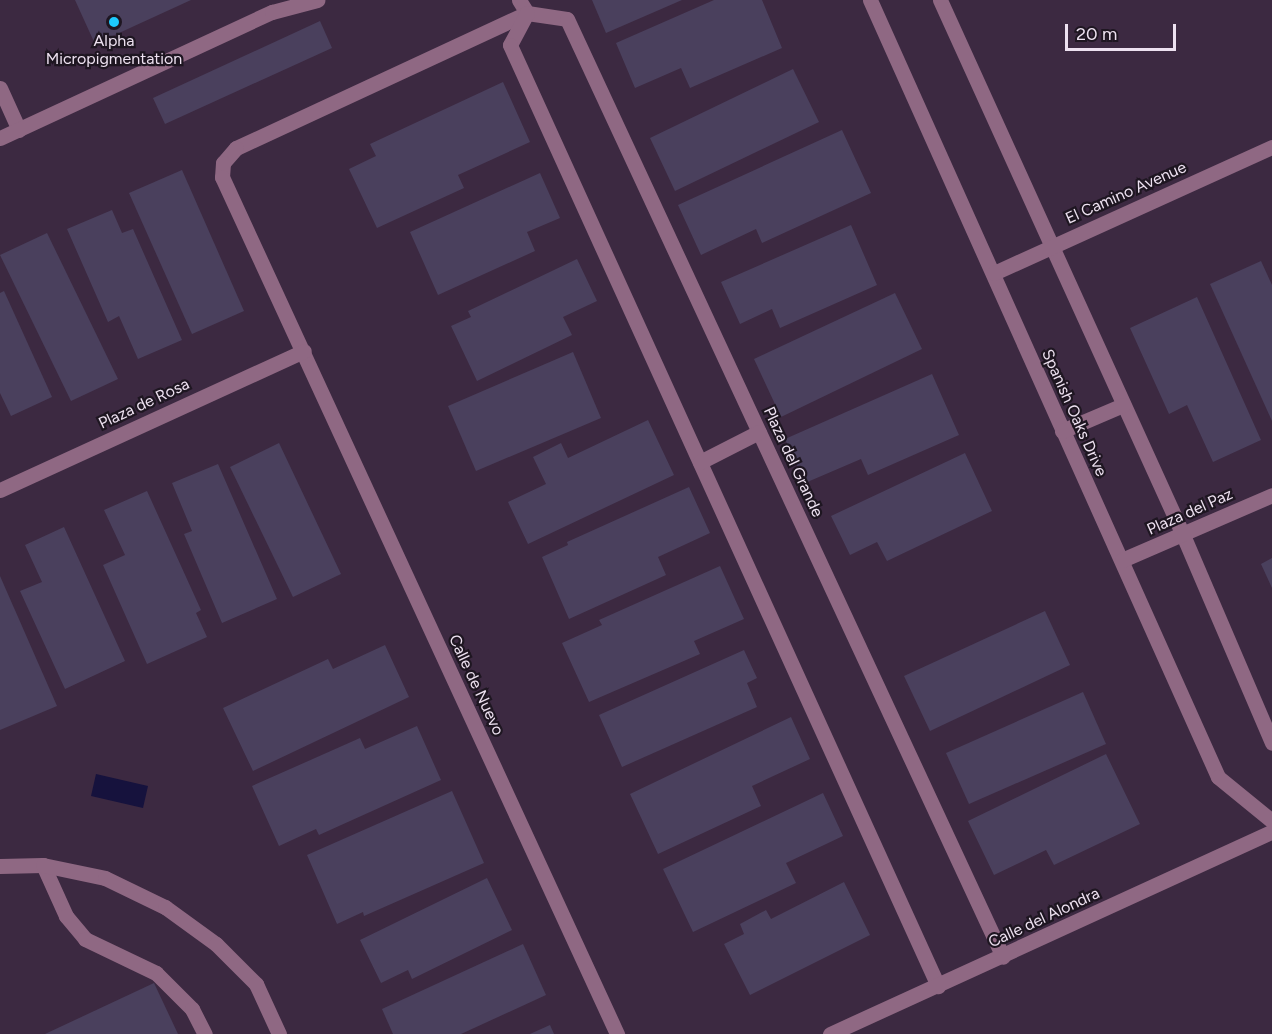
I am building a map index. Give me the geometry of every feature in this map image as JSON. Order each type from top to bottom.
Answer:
[{"type":"street","points":[[0,138],[272,12],[317,0]]},
{"type":"street","name":"Spanish Oaks Drive","points":[[870,0],[1218,777],[1272,821]]},
{"type":"street","points":[[939,0],[1183,535],[1272,743]]},
{"type":"street","points":[[523,7],[510,45],[938,986]]},
{"type":"street","name":"Calle de Nuevo","points":[[523,7],[429,61],[292,120],[236,148],[223,163],[222,177],[304,351],[616,1034]]},
{"type":"street","name":"Plaza del Grande","points":[[523,7],[567,19],[1003,957]]},
{"type":"street","points":[[0,88],[19,130]]},
{"type":"street","name":"El Camino Avenue","points":[[994,273],[1272,147]]},
{"type":"street","name":"Plaza de Rosa","points":[[0,490],[304,351]]},
{"type":"street","points":[[1062,431],[1123,405]]},
{"type":"street","points":[[700,462],[759,432]]},
{"type":"street","name":"Plaza del Paz","points":[[1122,560],[1272,495]]},
{"type":"street","name":"Calle del Alondra","points":[[830,1034],[1003,957],[1272,832]]},
{"type":"street","points":[[0,866],[44,865],[105,878],[165,907],[216,944],[256,984],[279,1034]]},
{"type":"street","points":[[44,865],[66,916],[85,939],[156,973],[192,1009],[205,1034]]},
{"type":"shaded area","points":[[96,774],[148,786],[143,808],[91,796]]},
{"type":"building","name":"Alpha Micropigmentation","points":[[75,0],[191,0],[95,44]]},
{"type":"building","points":[[592,0],[682,0],[606,33]]},
{"type":"building","points":[[714,0],[762,0],[782,48],[690,88],[681,68],[635,88],[616,43]]},
{"type":"building","points":[[320,21],[332,48],[165,124],[153,98]]},
{"type":"building","points":[[793,69],[819,122],[675,191],[650,138]]},
{"type":"building","points":[[503,82],[530,142],[458,175],[464,188],[377,228],[349,169],[376,156],[370,144]]},
{"type":"building","points":[[842,130],[871,193],[762,243],[756,229],[701,255],[678,205]]},
{"type":"building","points":[[182,170],[244,311],[192,334],[129,193]]},
{"type":"building","points":[[540,173],[560,218],[527,232],[535,251],[438,295],[410,232]]},
{"type":"building","points":[[112,210],[122,233],[133,229],[182,340],[138,359],[119,316],[108,322],[67,229]]},
{"type":"building","points":[[851,225],[877,285],[780,328],[772,309],[740,324],[721,282]]},
{"type":"building","points":[[47,233],[118,379],[71,401],[0,255]]},
{"type":"building","points":[[577,259],[597,301],[563,317],[572,335],[477,381],[451,326],[471,317],[468,311]]},
{"type":"building","points":[[1261,261],[1272,285],[1272,421],[1210,284]]},
{"type":"building","points":[[4,291],[52,397],[11,416],[0,393],[0,293]]},
{"type":"building","points":[[895,293],[922,349],[781,417],[754,359]]},
{"type":"building","points":[[1197,297],[1261,440],[1213,462],[1187,405],[1169,414],[1130,328]]},
{"type":"building","points":[[573,352],[601,418],[476,471],[448,406]]},
{"type":"building","points":[[932,374],[959,435],[868,475],[861,459],[805,483],[785,439]]},
{"type":"building","points":[[648,420],[674,475],[528,544],[508,502],[546,484],[533,457],[561,443],[568,458]]},
{"type":"building","points":[[279,443],[341,574],[293,597],[230,467]]},
{"type":"building","points":[[965,453],[992,511],[887,561],[877,542],[850,555],[831,516]]},
{"type":"building","points":[[218,464],[277,599],[222,623],[184,534],[192,531],[172,483]]},
{"type":"building","points":[[689,487],[710,533],[658,557],[666,575],[569,619],[542,557],[568,545],[567,542]]},
{"type":"building","points":[[147,491],[201,610],[196,613],[207,637],[147,664],[103,565],[125,555],[104,510]]},
{"type":"building","points":[[64,527],[125,661],[65,689],[20,591],[42,582],[25,545]]},
{"type":"building","points":[[1272,558],[1272,588],[1261,564]]},
{"type":"building","points":[[720,566],[744,619],[694,641],[700,654],[589,702],[562,643],[602,625],[599,620]]},
{"type":"building","points":[[0,576],[57,706],[0,730]]},
{"type":"building","points":[[1045,611],[1070,665],[930,731],[904,676]]},
{"type":"building","points":[[385,645],[409,697],[253,771],[223,708],[328,659],[333,669]]},
{"type":"building","points":[[744,650],[757,678],[747,683],[757,707],[622,767],[599,715]]},
{"type":"building","points":[[1083,692],[1106,744],[969,804],[946,753]]},
{"type":"building","points":[[791,717],[810,759],[752,786],[761,806],[658,854],[630,794]]},
{"type":"building","points":[[417,726],[441,780],[319,835],[316,829],[279,846],[252,786],[360,738],[365,749]]},
{"type":"building","points":[[1106,754],[1140,824],[1054,865],[1046,850],[994,875],[968,821]]},
{"type":"building","points":[[452,791],[484,863],[364,916],[363,912],[337,924],[307,855]]},
{"type":"building","points":[[823,793],[843,836],[786,863],[796,883],[693,932],[663,869]]},
{"type":"building","points":[[487,878],[512,930],[412,979],[408,970],[381,983],[360,940]]},
{"type":"building","points":[[844,882],[870,935],[750,995],[724,944],[744,934],[740,924],[766,910],[771,919]]},
{"type":"building","points":[[523,944],[546,995],[461,1034],[393,1034],[382,1009]]},
{"type":"building","points":[[154,983],[178,1034],[45,1034]]},
{"type":"building","points":[[550,1025],[554,1034],[530,1034]]},
{"type":"place","name":"Alpha Micropigmentation","points":[[114,22]]}]
